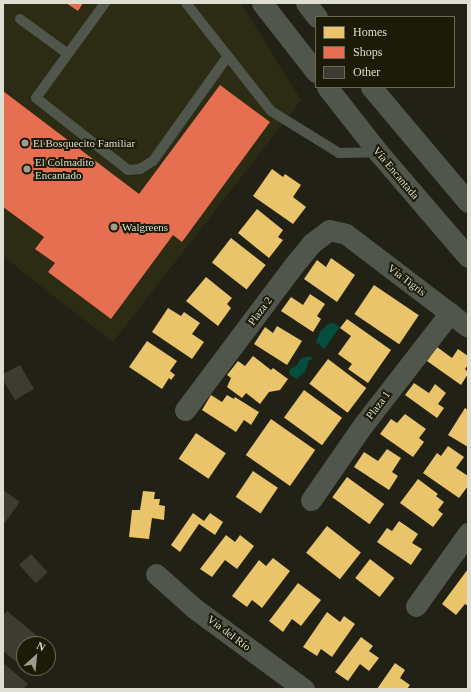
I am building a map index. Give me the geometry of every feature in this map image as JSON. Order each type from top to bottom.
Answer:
[{"type":"street","points":[[262,3],[315,71]]},
{"type":"street","points":[[306,3],[316,16]]},
{"type":"street","name":"Vía Encantada","points":[[328,88],[378,152],[468,257]]},
{"type":"street","points":[[372,88],[468,202]]},
{"type":"street","name":"Plaza 2","points":[[185,410],[312,243],[329,230],[346,234]]},
{"type":"street","name":"Vía Tigris","points":[[346,234],[468,327]]},
{"type":"street","name":"Plaza 1","points":[[311,500],[363,425],[450,313]]},
{"type":"street","points":[[416,606],[467,536]]},
{"type":"street","name":"Vía del Río","points":[[156,574],[194,608],[304,689]]},
{"type":"lane","points":[[105,3],[36,98],[128,170],[140,169],[153,161],[228,56]]},
{"type":"lane","points":[[186,3],[271,111],[339,154],[378,152]]},
{"type":"lane","points":[[20,19],[68,54]]},
{"type":"shaded area","points":[[3,3],[241,3],[301,100],[113,342],[25,274],[3,255]]},
{"type":"shaded area","points":[[333,323],[340,327],[324,349],[316,342],[320,332],[328,324]]},
{"type":"shaded area","points":[[311,356],[312,360],[309,360],[305,372],[297,379],[290,375],[289,370],[297,365],[301,358]]},
{"type":"building: Homes","points":[[272,169],[283,177],[285,174],[301,185],[293,197],[306,207],[293,224],[253,196]]},
{"type":"building: Homes","points":[[257,209],[283,230],[278,237],[283,240],[269,258],[238,233]]},
{"type":"building: Homes","points":[[231,238],[266,265],[247,290],[212,262]]},
{"type":"building: Homes","points":[[331,258],[355,275],[337,302],[304,279],[317,260],[326,267]]},
{"type":"building: Homes","points":[[206,277],[232,298],[227,304],[231,308],[218,326],[186,301]]},
{"type":"building: Homes","points":[[374,285],[419,315],[399,344],[354,314]]},
{"type":"building: Homes","points":[[310,294],[325,304],[317,316],[321,319],[313,332],[281,311],[291,297],[303,305]]},
{"type":"building: Homes","points":[[168,308],[181,316],[184,312],[200,323],[192,334],[204,342],[192,359],[152,332]]},
{"type":"building: Homes","points":[[347,319],[391,350],[368,383],[348,369],[352,364],[338,354],[351,336],[340,328]]},
{"type":"building: Homes","points":[[277,326],[302,341],[287,365],[254,344],[265,327],[273,333]]},
{"type":"building: Homes","points":[[147,341],[177,361],[170,371],[175,375],[171,380],[169,378],[162,389],[129,367]]},
{"type":"building: Homes","points":[[437,347],[452,358],[458,349],[468,356],[468,365],[465,369],[468,374],[461,385],[427,361]]},
{"type":"building: Homes","points":[[253,356],[271,370],[273,368],[288,379],[280,390],[269,392],[260,404],[246,393],[242,398],[227,387],[231,378],[227,375],[238,361],[245,366]]},
{"type":"building: Homes","points":[[328,359],[366,388],[348,413],[309,384]]},
{"type":"building: Homes","points":[[414,383],[429,393],[435,384],[446,393],[438,404],[444,408],[437,418],[405,395]]},
{"type":"building: Homes","points":[[304,390],[342,418],[322,445],[284,418]]},
{"type":"building: Homes","points":[[211,395],[222,402],[227,395],[234,399],[235,397],[259,412],[251,425],[244,420],[236,432],[202,410]]},
{"type":"building: Homes","points":[[465,408],[468,410],[468,447],[448,435]]},
{"type":"building: Homes","points":[[405,414],[426,429],[419,438],[424,442],[413,457],[380,434],[391,419],[397,423]]},
{"type":"building: Homes","points":[[271,419],[315,450],[290,486],[246,455]]},
{"type":"building: Homes","points":[[196,433],[226,453],[209,479],[179,459]]},
{"type":"building: Homes","points":[[448,446],[464,457],[456,468],[468,476],[468,486],[459,498],[423,473],[437,453],[441,456]]},
{"type":"building: Homes","points":[[387,449],[401,458],[392,472],[398,476],[389,490],[354,467],[364,452],[378,461]]},
{"type":"building: Homes","points":[[253,471],[278,488],[261,513],[236,497]]},
{"type":"building: Homes","points":[[347,477],[384,504],[370,524],[332,497]]},
{"type":"building: Homes","points":[[418,479],[438,494],[436,496],[444,502],[438,510],[443,514],[433,527],[400,503]]},
{"type":"building: Homes","points":[[143,491],[155,492],[154,499],[160,499],[159,505],[165,506],[164,520],[152,518],[149,539],[129,537],[132,510],[140,510]]},
{"type":"building: Homes","points":[[193,513],[204,521],[210,513],[223,522],[215,535],[199,524],[180,552],[171,545]]},
{"type":"building: Homes","points":[[399,521],[418,534],[412,543],[422,549],[411,565],[377,542],[387,528],[392,531]]},
{"type":"building: Homes","points":[[327,526],[361,552],[340,579],[306,553]]},
{"type":"building: Homes","points":[[226,535],[235,542],[240,535],[254,546],[237,569],[225,560],[212,577],[200,569]]},
{"type":"building: Homes","points":[[273,558],[290,571],[262,608],[252,600],[247,607],[232,596],[259,560],[266,566]]},
{"type":"building: Homes","points":[[370,559],[394,578],[380,597],[355,578]]},
{"type":"building: Homes","points":[[468,569],[468,606],[465,604],[456,615],[442,604]]},
{"type":"building: Homes","points":[[298,583],[321,600],[301,626],[292,619],[283,632],[269,621]]},
{"type":"building: Homes","points":[[327,612],[340,622],[344,616],[355,624],[332,657],[321,649],[317,656],[303,647]]},
{"type":"building: Homes","points":[[361,637],[373,646],[369,651],[379,658],[369,671],[360,664],[348,681],[335,672]]},
{"type":"building: Homes","points":[[395,663],[405,670],[400,678],[410,685],[407,689],[377,689]]},
{"type":"building: Shops","points":[[66,3],[83,3],[78,11]]},
{"type":"building: Shops","points":[[220,85],[270,122],[182,242],[173,235],[111,319],[48,272],[55,263],[35,249],[44,237],[3,207],[3,91],[139,194]]},
{"type":"building: Other","points":[[20,365],[34,389],[15,400],[3,380],[3,374]]},
{"type":"building: Other","points":[[3,490],[20,502],[3,525]]},
{"type":"building: Other","points":[[31,554],[48,573],[36,583],[19,565]]},
{"type":"building: Other","points":[[7,611],[37,636],[16,636],[16,662],[3,651],[3,616]]},
{"type":"building: Other","points":[[3,663],[16,674],[16,676],[18,676],[28,684],[23,689],[3,689]]},
{"type":"place","name":"El Bosquecito Familiar","points":[[25,143]]},
{"type":"place","name":"El Colmadito Encantado","points":[[27,169]]},
{"type":"place","name":"Walgreens","points":[[114,227]]}]
